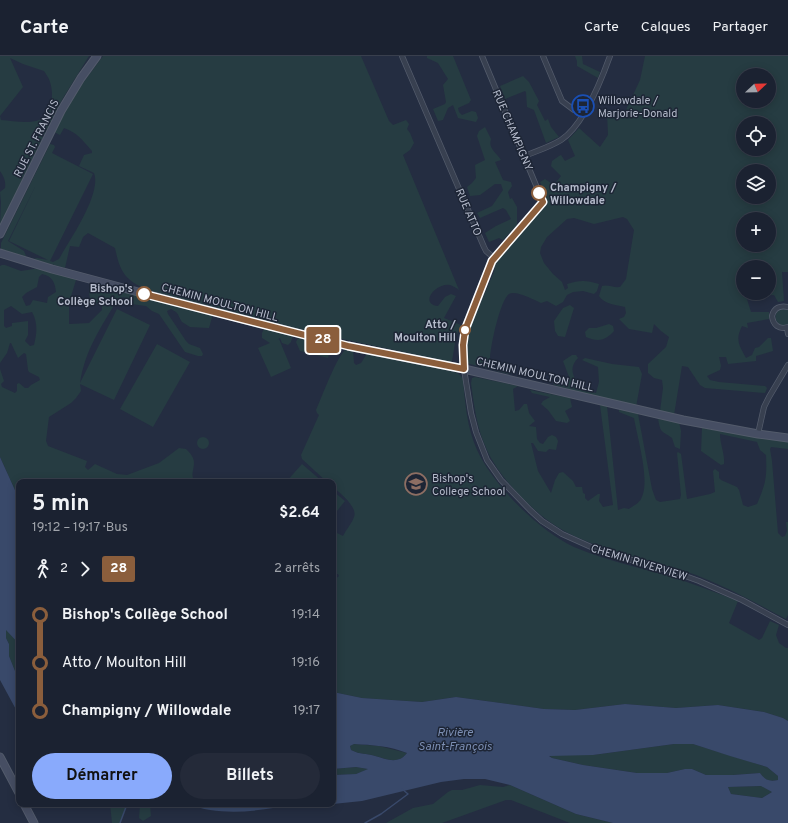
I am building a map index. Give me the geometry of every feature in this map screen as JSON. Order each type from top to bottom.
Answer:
[{"type":"street","name":"RUE ST. FRANCIS","points":[[0,234],[61,111],[81,78],[97,56]]},
{"type":"street","name":"RUE ATTO","points":[[402,56],[484,247],[486,251],[494,258]]},
{"type":"street","name":"RUE CHAMPIGNY","points":[[482,56],[543,202],[494,258]]},
{"type":"street","points":[[543,56],[562,101],[574,110],[584,113]]},
{"type":"street","points":[[525,156],[560,141],[573,129],[584,113],[600,83],[610,56]]},
{"type":"street","name":"CHEMIN MOULTON HILL","points":[[0,253],[83,277],[348,346],[464,369],[683,420],[788,438]]},
{"type":"street","points":[[464,369],[463,345],[465,330],[494,258]]},
{"type":"street","points":[[788,307],[780,307],[773,312],[772,316],[775,324],[782,328],[787,327],[788,334]]},
{"type":"street","points":[[758,434],[764,407],[788,365]]},
{"type":"street","name":"CHEMIN RIVERVIEW","points":[[464,369],[476,432],[487,460],[501,480],[542,521],[562,534],[589,547],[617,557],[677,573],[699,581],[742,600],[788,624]]},
{"type":"street","points":[[0,757],[16,787]]},
{"type":"street","points":[[26,807],[34,823]]},
{"type":"green space","points":[[0,56],[89,56],[63,98],[0,225],[0,192],[5,188],[5,186],[3,175],[0,171]],"holes":[[[10,58],[46,73],[50,81],[52,92],[50,109],[47,114],[39,120],[30,122],[1,120],[0,116],[23,87]]]},
{"type":"green space","points":[[103,56],[361,56],[389,121],[393,125],[406,120],[409,124],[407,129],[414,143],[410,150],[403,155],[459,290],[450,285],[444,285],[435,290],[429,298],[432,304],[438,306],[445,297],[451,294],[456,296],[444,318],[461,325],[456,337],[452,361],[450,362],[281,326],[142,289],[142,287],[130,280],[123,272],[118,261],[115,248],[88,233],[83,237],[79,247],[70,246],[65,268],[33,259],[37,258],[48,260],[9,241],[36,185],[8,241],[24,251],[26,256],[1,249],[1,243],[50,144],[54,145],[55,147],[52,153],[93,174],[50,261],[53,262],[59,259],[77,229],[89,205],[95,182],[94,173],[79,166],[84,155],[92,153],[92,151],[80,137],[69,130],[64,128],[60,135],[54,132],[77,91]]},
{"type":"green space","points":[[427,56],[453,56],[471,100],[469,103],[458,108],[459,112],[462,115],[472,111],[476,112],[478,118],[476,122],[458,118],[453,105],[448,108],[443,120],[438,121],[433,109],[445,104],[446,102],[443,85],[448,79],[438,63],[427,58]]},
{"type":"green space","points":[[575,56],[582,56],[583,64],[600,72],[598,78],[577,66]]},
{"type":"green space","points":[[645,56],[788,56],[788,272],[782,272],[784,301],[778,302],[776,298],[776,260],[736,260],[736,300],[747,300],[751,312],[769,312],[769,319],[747,323],[748,328],[742,326],[738,339],[740,346],[746,358],[752,355],[755,348],[759,347],[768,338],[771,338],[773,351],[756,356],[756,361],[728,364],[726,357],[719,357],[721,366],[720,370],[707,376],[710,380],[719,382],[765,386],[767,388],[765,393],[705,388],[700,385],[688,367],[682,366],[674,415],[660,411],[663,388],[662,380],[654,378],[648,373],[648,364],[666,347],[669,337],[654,324],[652,333],[629,329],[619,319],[624,317],[626,313],[625,307],[604,301],[599,296],[602,286],[606,285],[620,287],[626,279],[634,230],[627,219],[623,217],[594,224],[574,218],[567,219],[547,237],[541,247],[540,253],[544,263],[562,282],[565,290],[568,288],[567,284],[583,281],[599,284],[597,291],[594,294],[583,291],[573,292],[567,295],[563,302],[556,306],[547,301],[541,303],[520,294],[509,294],[502,306],[493,337],[490,364],[492,368],[512,373],[508,374],[468,363],[467,338],[473,320],[494,272],[495,263],[544,206],[545,194],[540,182],[545,179],[554,185],[561,176],[551,166],[552,161],[561,155],[565,161],[575,156],[568,140],[579,128],[600,147],[608,135],[607,113],[610,110],[621,115],[625,112],[640,80]]},
{"type":"green space","points":[[523,76],[529,82],[539,101],[537,105],[545,121],[548,119],[551,127],[559,137],[546,143],[534,110],[527,107],[526,92],[525,91],[505,99],[500,86]]},
{"type":"green space","points":[[485,127],[491,139],[490,142],[492,148],[501,160],[495,162],[503,180],[511,182],[512,186],[508,192],[510,199],[512,198],[517,207],[517,225],[503,240],[499,238],[489,242],[485,233],[511,219],[506,210],[503,208],[480,218],[477,213],[492,206],[503,190],[501,184],[495,184],[480,195],[470,196],[467,187],[476,178],[475,165],[485,160],[477,136],[479,131]]},
{"type":"green space","points":[[2,265],[21,271],[40,268],[74,277],[76,280],[69,303],[69,324],[89,323],[102,310],[102,305],[92,302],[90,297],[89,290],[92,282],[213,314],[209,328],[190,327],[182,322],[176,312],[171,309],[167,311],[186,341],[189,344],[200,348],[203,354],[202,356],[198,356],[185,352],[159,314],[146,306],[131,304],[126,298],[123,297],[118,299],[94,339],[82,371],[80,383],[117,309],[150,325],[114,400],[80,384],[81,391],[76,398],[71,403],[49,417],[46,441],[48,446],[87,461],[85,467],[88,470],[95,464],[117,474],[127,475],[159,463],[179,448],[186,449],[193,459],[194,479],[16,479],[16,492],[0,457],[0,369],[4,381],[1,384],[2,387],[15,393],[17,391],[17,384],[19,383],[25,388],[28,388],[40,380],[39,377],[29,372],[26,354],[24,353],[18,358],[11,343],[7,353],[0,363],[0,266]],"holes":[[[42,274],[48,276],[55,285],[56,292],[48,297],[47,303],[33,300],[30,305],[26,306],[22,297],[37,287],[39,277]],[[11,306],[22,314],[32,312],[36,328],[34,345],[30,346],[25,341],[28,335],[28,321],[12,323],[12,326],[6,328],[4,326],[4,310]]]},
{"type":"green space","points":[[570,305],[574,308],[565,337],[558,336],[555,331],[554,321],[563,308]]},
{"type":"green space","points":[[783,309],[788,310],[788,325],[785,326],[779,324],[776,318],[778,311]]},
{"type":"green space","points":[[609,324],[613,326],[614,331],[608,337],[601,340],[594,340],[586,337],[585,332],[589,328],[596,328]]},
{"type":"green space","points":[[265,327],[293,335],[291,342],[288,345],[282,343],[280,338],[277,340],[279,339],[291,368],[271,377],[258,348],[270,343],[262,338],[262,333]]},
{"type":"green space","points":[[299,336],[329,344],[331,347],[328,358],[300,351],[296,342]]},
{"type":"green space","points":[[157,344],[190,362],[153,427],[120,409]]},
{"type":"green space","points":[[347,348],[353,349],[354,363],[356,365],[361,363],[368,352],[453,370],[460,375],[463,379],[471,433],[477,450],[485,464],[494,478],[518,506],[546,530],[560,539],[587,552],[684,581],[738,601],[729,623],[759,640],[762,638],[770,621],[779,625],[776,635],[779,643],[788,648],[788,721],[764,712],[718,705],[676,708],[625,704],[575,710],[544,709],[456,697],[422,702],[362,698],[336,693],[336,578],[339,576],[338,574],[336,574],[336,532],[343,536],[355,513],[348,500],[336,490],[336,479],[324,479],[302,459],[301,455],[319,415],[316,410],[330,377],[343,352]]},
{"type":"green space","points":[[572,355],[576,355],[578,358],[572,370],[580,389],[596,393],[599,382],[598,367],[582,360],[585,358],[612,364],[639,367],[642,374],[636,407],[554,385],[553,383],[568,380],[569,377],[563,361]]},
{"type":"green space","points":[[475,377],[518,386],[513,389],[515,411],[519,410],[524,404],[527,404],[529,413],[535,421],[529,426],[536,427],[537,439],[540,443],[543,444],[548,437],[552,435],[556,437],[558,441],[556,450],[549,449],[546,452],[538,451],[533,443],[531,443],[538,471],[551,493],[559,473],[563,472],[573,481],[576,487],[582,487],[585,498],[588,501],[600,494],[599,501],[603,507],[613,505],[600,405],[607,406],[618,510],[624,508],[629,509],[639,502],[644,491],[645,482],[634,418],[619,412],[619,409],[638,414],[652,489],[656,500],[660,502],[680,499],[678,452],[681,454],[687,499],[715,492],[713,471],[715,469],[719,472],[719,478],[721,480],[737,487],[743,505],[748,507],[757,504],[765,480],[766,455],[760,450],[757,442],[720,434],[724,460],[724,464],[721,465],[701,451],[702,428],[788,441],[788,449],[771,447],[770,449],[778,533],[782,537],[785,536],[787,531],[786,522],[788,522],[788,615],[786,619],[696,575],[591,543],[567,532],[546,519],[526,502],[508,482],[499,471],[487,450],[478,426],[475,409],[471,383],[472,378]]},
{"type":"green space","points":[[530,390],[570,398],[572,407],[565,411],[570,421],[567,423],[556,421],[548,410],[541,404],[550,397],[532,393]]},
{"type":"green space","points":[[658,419],[679,422],[681,431],[680,449],[675,447],[672,438],[661,430]]},
{"type":"green space","points":[[203,437],[207,439],[209,443],[207,447],[203,449],[199,447],[197,443],[199,439]]},
{"type":"green space","points":[[302,464],[320,479],[289,479]]},
{"type":"green space","points":[[336,494],[345,501],[336,512]]},
{"type":"green space","points":[[6,629],[16,641],[16,674],[9,656],[9,644],[6,638]]},
{"type":"green space","points":[[354,744],[379,746],[407,753],[400,759],[388,760],[351,750],[350,746]]},
{"type":"green space","points":[[674,744],[693,744],[767,767],[778,776],[778,780],[767,780],[760,773],[706,775],[692,769],[667,773],[637,773],[583,765],[552,758],[549,755],[593,755]]},
{"type":"green space","points":[[356,767],[369,769],[356,774],[336,775],[336,769]]},
{"type":"green space","points":[[480,785],[503,787],[510,785],[576,814],[613,823],[570,823],[511,800],[506,800],[442,823],[386,823],[413,808],[433,804],[452,790],[462,790]]},
{"type":"green space","points":[[762,786],[772,792],[762,798],[731,794],[728,787]]},
{"type":"green space","points":[[110,807],[126,807],[120,823],[112,823]]},
{"type":"green space","points":[[140,807],[150,807],[151,816],[143,821],[139,818]]},
{"type":"water","points":[[0,457],[16,492],[16,641],[6,630],[6,638],[9,644],[9,656],[16,674],[16,709],[0,680]]},
{"type":"water","name":"Rivière Saint-François","points":[[336,693],[362,698],[422,702],[456,697],[544,709],[575,710],[625,704],[676,708],[718,705],[764,712],[788,721],[788,823],[613,823],[576,814],[510,785],[485,779],[464,779],[441,782],[362,801],[336,804],[336,775],[356,774],[368,769],[356,767],[336,769]],"holes":[[[354,744],[388,747],[407,753],[400,759],[388,760],[372,755],[358,753],[351,750],[350,746]],[[674,744],[693,744],[767,767],[778,776],[778,780],[768,780],[760,773],[706,775],[692,769],[667,773],[637,773],[583,765],[549,756],[593,755]],[[761,786],[772,792],[762,798],[731,794],[728,787]]]},
{"type":"water","points":[[198,807],[279,807],[241,812],[227,812]]},
{"type":"waterway","points":[[365,823],[381,814],[408,794],[402,789]]},
{"type":"waterway","points":[[120,823],[126,807]]},
{"type":"bus line","name":"28","points":[[144,294],[348,346],[464,369],[463,345],[465,330],[492,261],[543,202],[539,193]]},
{"type":"place","name":"Willowdale / Marjorie-Donald","points":[[583,106]]},
{"type":"place","name":"Champigny / Willowdale","points":[[539,193]]},
{"type":"place","name":"Bishop's Collège School","points":[[144,294]]},
{"type":"place","name":"Atto / Moulton Hill","points":[[465,330]]},
{"type":"place","name":"Bishop's College School","points":[[416,484]]}]
